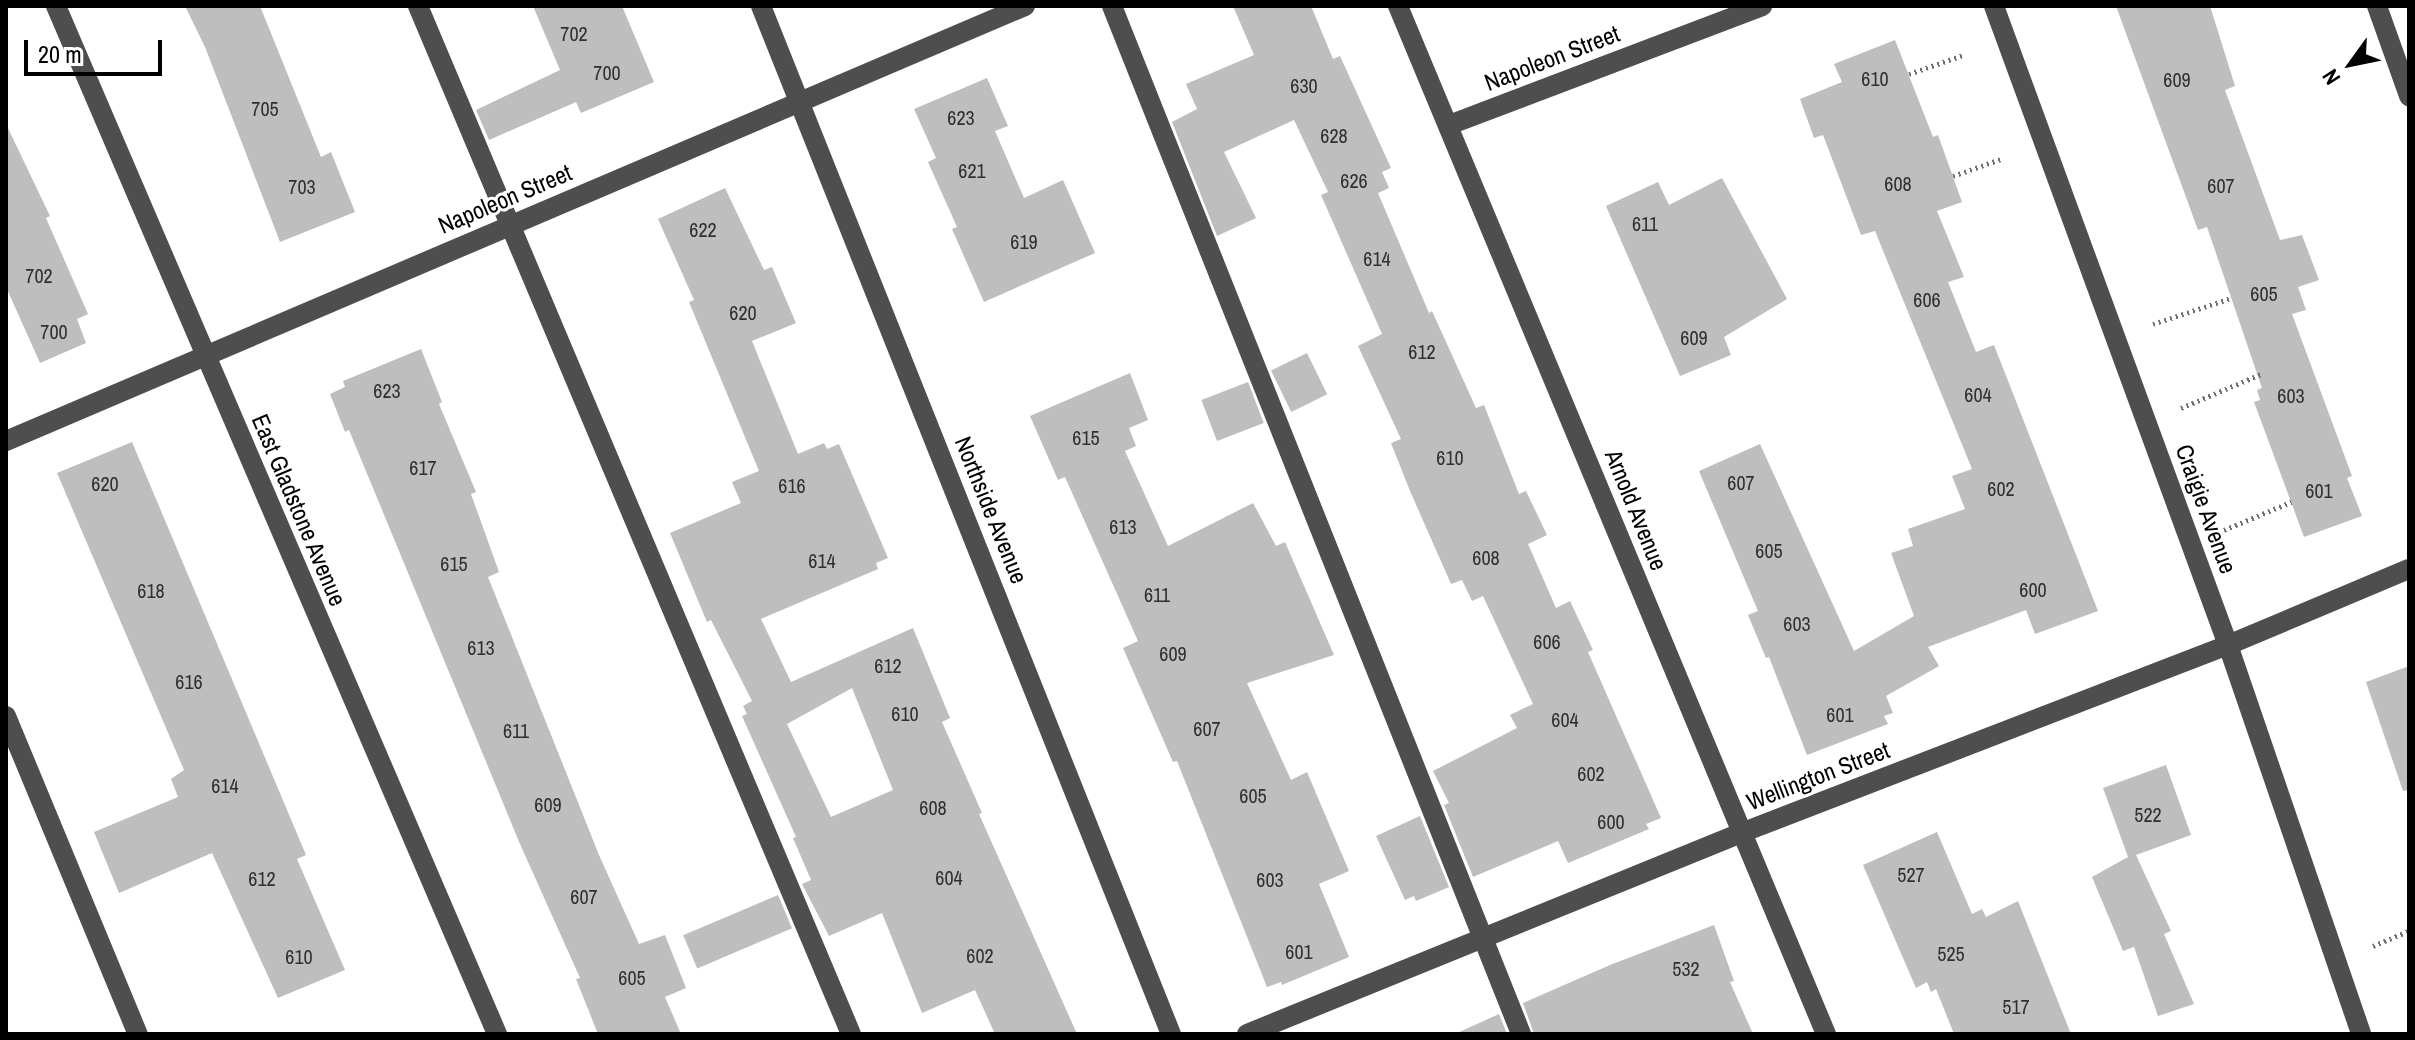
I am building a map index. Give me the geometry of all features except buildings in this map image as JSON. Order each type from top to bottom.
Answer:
[{"type":"street","name":"East Gladstone Avenue","points":[[56,6],[497,1034]]},
{"type":"street","points":[[418,6],[851,1034]]},
{"type":"street","name":"Northside Avenue","points":[[761,6],[1171,1034]]},
{"type":"street","name":"Napoleon Street","points":[[6,441],[204,353],[802,103],[1025,6]]},
{"type":"street","points":[[1112,6],[1521,1034]]},
{"type":"street","name":"Arnold Avenue","points":[[1398,6],[1826,1034]]},
{"type":"street","name":"Napoleon Street","points":[[1449,125],[1762,6]]},
{"type":"street","name":"Craigie Avenue","points":[[1994,6],[2228,645],[2361,1034]]},
{"type":"street","points":[[2377,6],[2409,96]]},
{"type":"street","name":"Wellington Street","points":[[1247,1034],[1741,833],[2228,645],[2409,569]]},
{"type":"street","points":[[6,716],[138,1034]]},
{"type":"path","points":[[1909,74],[1963,55]]},
{"type":"path","points":[[1953,176],[2001,159]]},
{"type":"path","points":[[2153,324],[2231,298]]},
{"type":"path","points":[[2181,408],[2261,374]]},
{"type":"path","points":[[2224,530],[2291,502]]},
{"type":"path","points":[[2373,946],[2409,931]]}]
